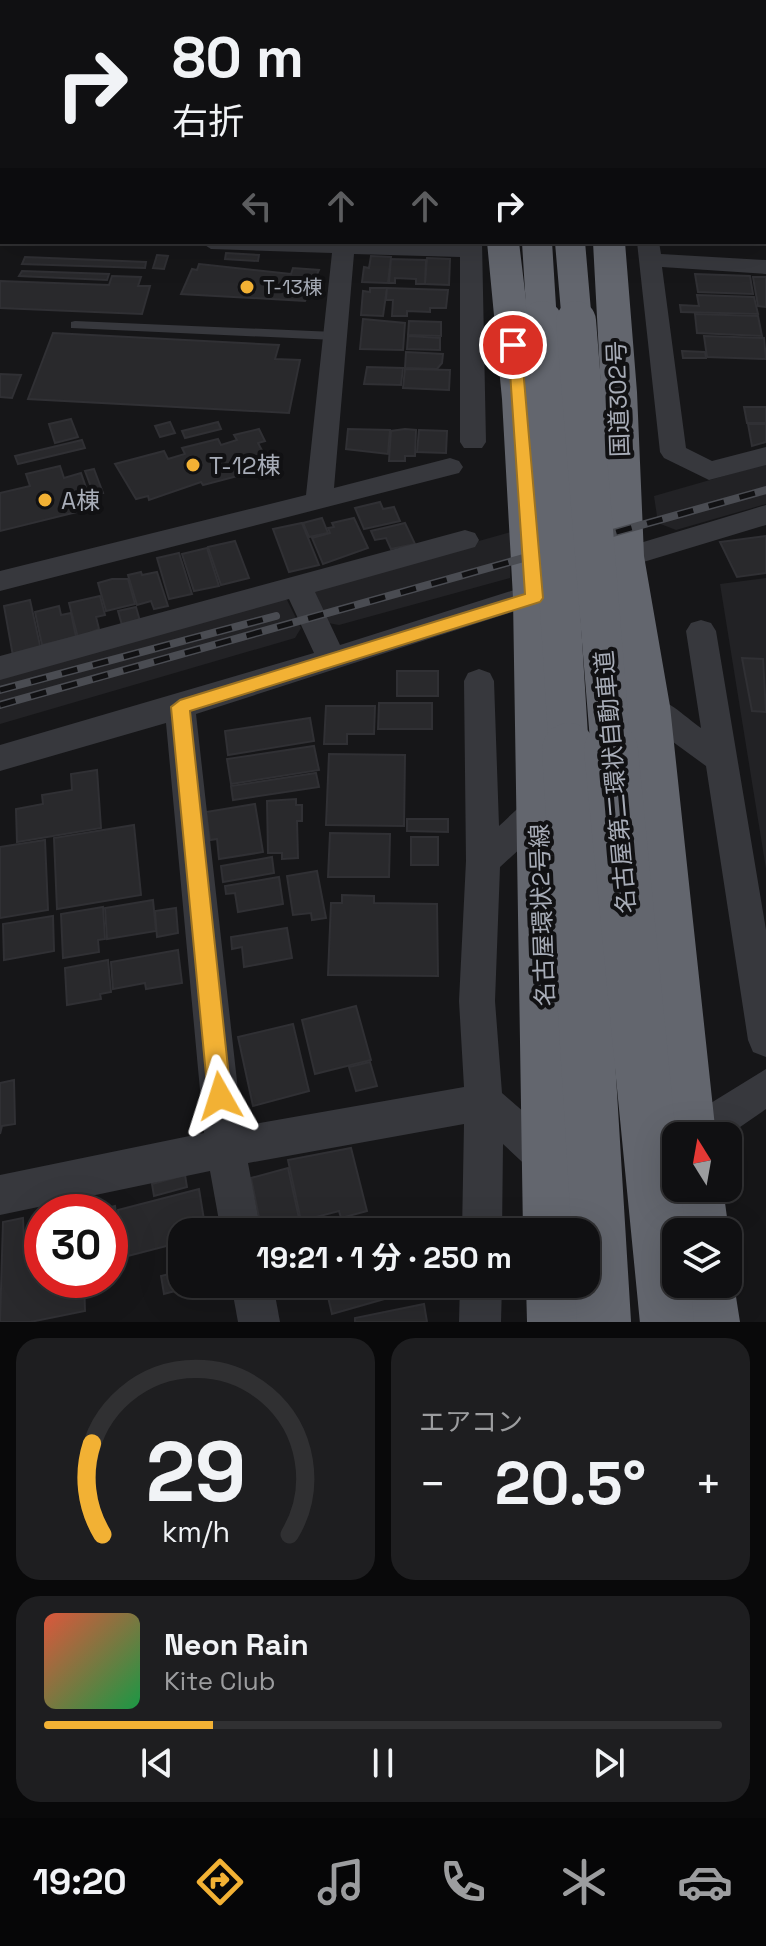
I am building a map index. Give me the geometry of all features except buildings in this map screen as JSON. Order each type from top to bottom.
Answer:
[{"type":"highway","name":"名古屋第二環状自動車道","points":[[537,244],[604,1322]]},
{"type":"highway","name":"名古屋第二環状自動車道","points":[[570,244],[612,764],[667,1322]]},
{"type":"highway","name":"国道302号","points":[[609,244],[619,392],[623,556]]},
{"type":"highway","points":[[482,245],[520,399],[534,598]]},
{"type":"highway","points":[[623,556],[647,706],[690,1122]]},
{"type":"highway","name":"名古屋環状2号線","points":[[534,598],[552,1218]]},
{"type":"highway","points":[[557,1298],[558,1322]]},
{"type":"highway","points":[[706,1298],[709,1322]]},
{"type":"street","points":[[299,244],[482,245],[472,371],[473,442]]},
{"type":"street","points":[[319,501],[343,245]]},
{"type":"street","points":[[766,267],[650,251],[673,452],[709,471],[766,456]]},
{"type":"street","points":[[472,371],[520,399]]},
{"type":"street","points":[[619,392],[666,381]]},
{"type":"street","points":[[0,581],[450,467]]},
{"type":"street","points":[[0,758],[180,707],[534,598],[623,556],[766,515]]},
{"type":"street","points":[[0,668],[465,540]]},
{"type":"street","points":[[298,586],[332,660]]},
{"type":"street","points":[[701,631],[766,1040]]},
{"type":"street","points":[[479,681],[483,861],[477,1001],[484,1102],[482,1218]]},
{"type":"street","points":[[647,706],[722,760]]},
{"type":"street","points":[[180,707],[225,1148],[238,1218]]},
{"type":"street","points":[[483,861],[539,810]]},
{"type":"street","points":[[712,1122],[766,1087]]},
{"type":"street","points":[[0,1195],[225,1148],[484,1102]]},
{"type":"street","points":[[484,1102],[549,1160]]},
{"type":"street","points":[[255,1298],[259,1322]]},
{"type":"street","points":[[480,1322],[481,1298]]},
{"type":"lane","points":[[75,325],[335,336]]},
{"type":"shaded area","points":[[766,464],[766,504],[676,530],[658,523],[654,496]]},
{"type":"shaded area","points":[[511,532],[510,578],[339,625],[328,623],[312,593],[315,587]]},
{"type":"shaded area","points":[[766,578],[766,869],[720,584]]},
{"type":"shaded area","points":[[278,598],[287,600],[301,628],[295,638],[0,724],[0,674]]},
{"type":"railway","points":[[0,705],[766,490]]},
{"type":"railway","points":[[0,690],[276,616]]},
{"type":"place","name":"T-13棟","points":[[247,287]]},
{"type":"place","name":"T-12棟","points":[[193,465]]},
{"type":"place","name":"A棟","points":[[45,500]]},
{"type":"route","points":[[220,1096],[180,707],[534,598],[520,399],[513,345]]}]
